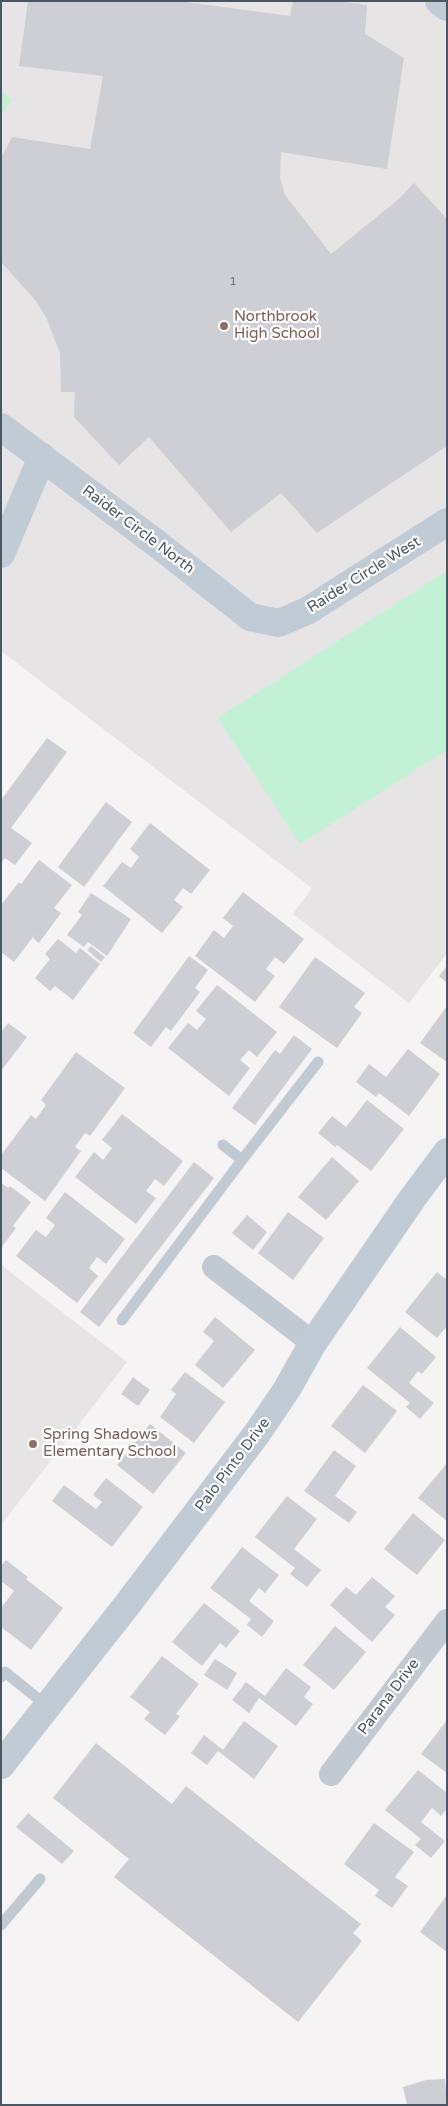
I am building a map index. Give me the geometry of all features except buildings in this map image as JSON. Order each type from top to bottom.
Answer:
[{"type":"street","points":[[439,1],[447,7]]},
{"type":"street","name":"Raider Circle North","points":[[1,427],[250,617],[278,624]]},
{"type":"street","points":[[1,554],[42,457]]},
{"type":"street","name":"Raider Circle West","points":[[278,624],[307,611],[447,522]]},
{"type":"street","name":"Palo Pinto Drive","points":[[1,1766],[127,1605],[258,1432],[287,1389],[313,1343],[412,1199],[447,1152]]},
{"type":"street","points":[[214,1266],[313,1343]]},
{"type":"street","name":"Parana Drive","points":[[331,1774],[447,1621]]},
{"type":"lane","points":[[122,1320],[318,1062]]},
{"type":"lane","points":[[223,1145],[242,1160]]},
{"type":"lane","points":[[1,1678],[5,1672],[47,1706]]},
{"type":"lane","points":[[1,1925],[40,1879]]},
{"type":"shaded area","name":"Northbrook High School","points":[[1,1],[447,1],[447,953],[409,1003],[293,914],[312,888],[1,651]]},
{"type":"shaded area","name":"Spring Shadows Elementary School","points":[[1,1265],[127,1362],[1,1525]]},
{"type":"green space","points":[[1,92],[12,100],[1,114]]},
{"type":"green space","points":[[447,571],[447,750],[300,844],[218,718]]},
{"type":"place","name":"Northbrook High School","points":[[224,326]]},
{"type":"place","name":"Spring Shadows Elementary School","points":[[33,1444]]}]
